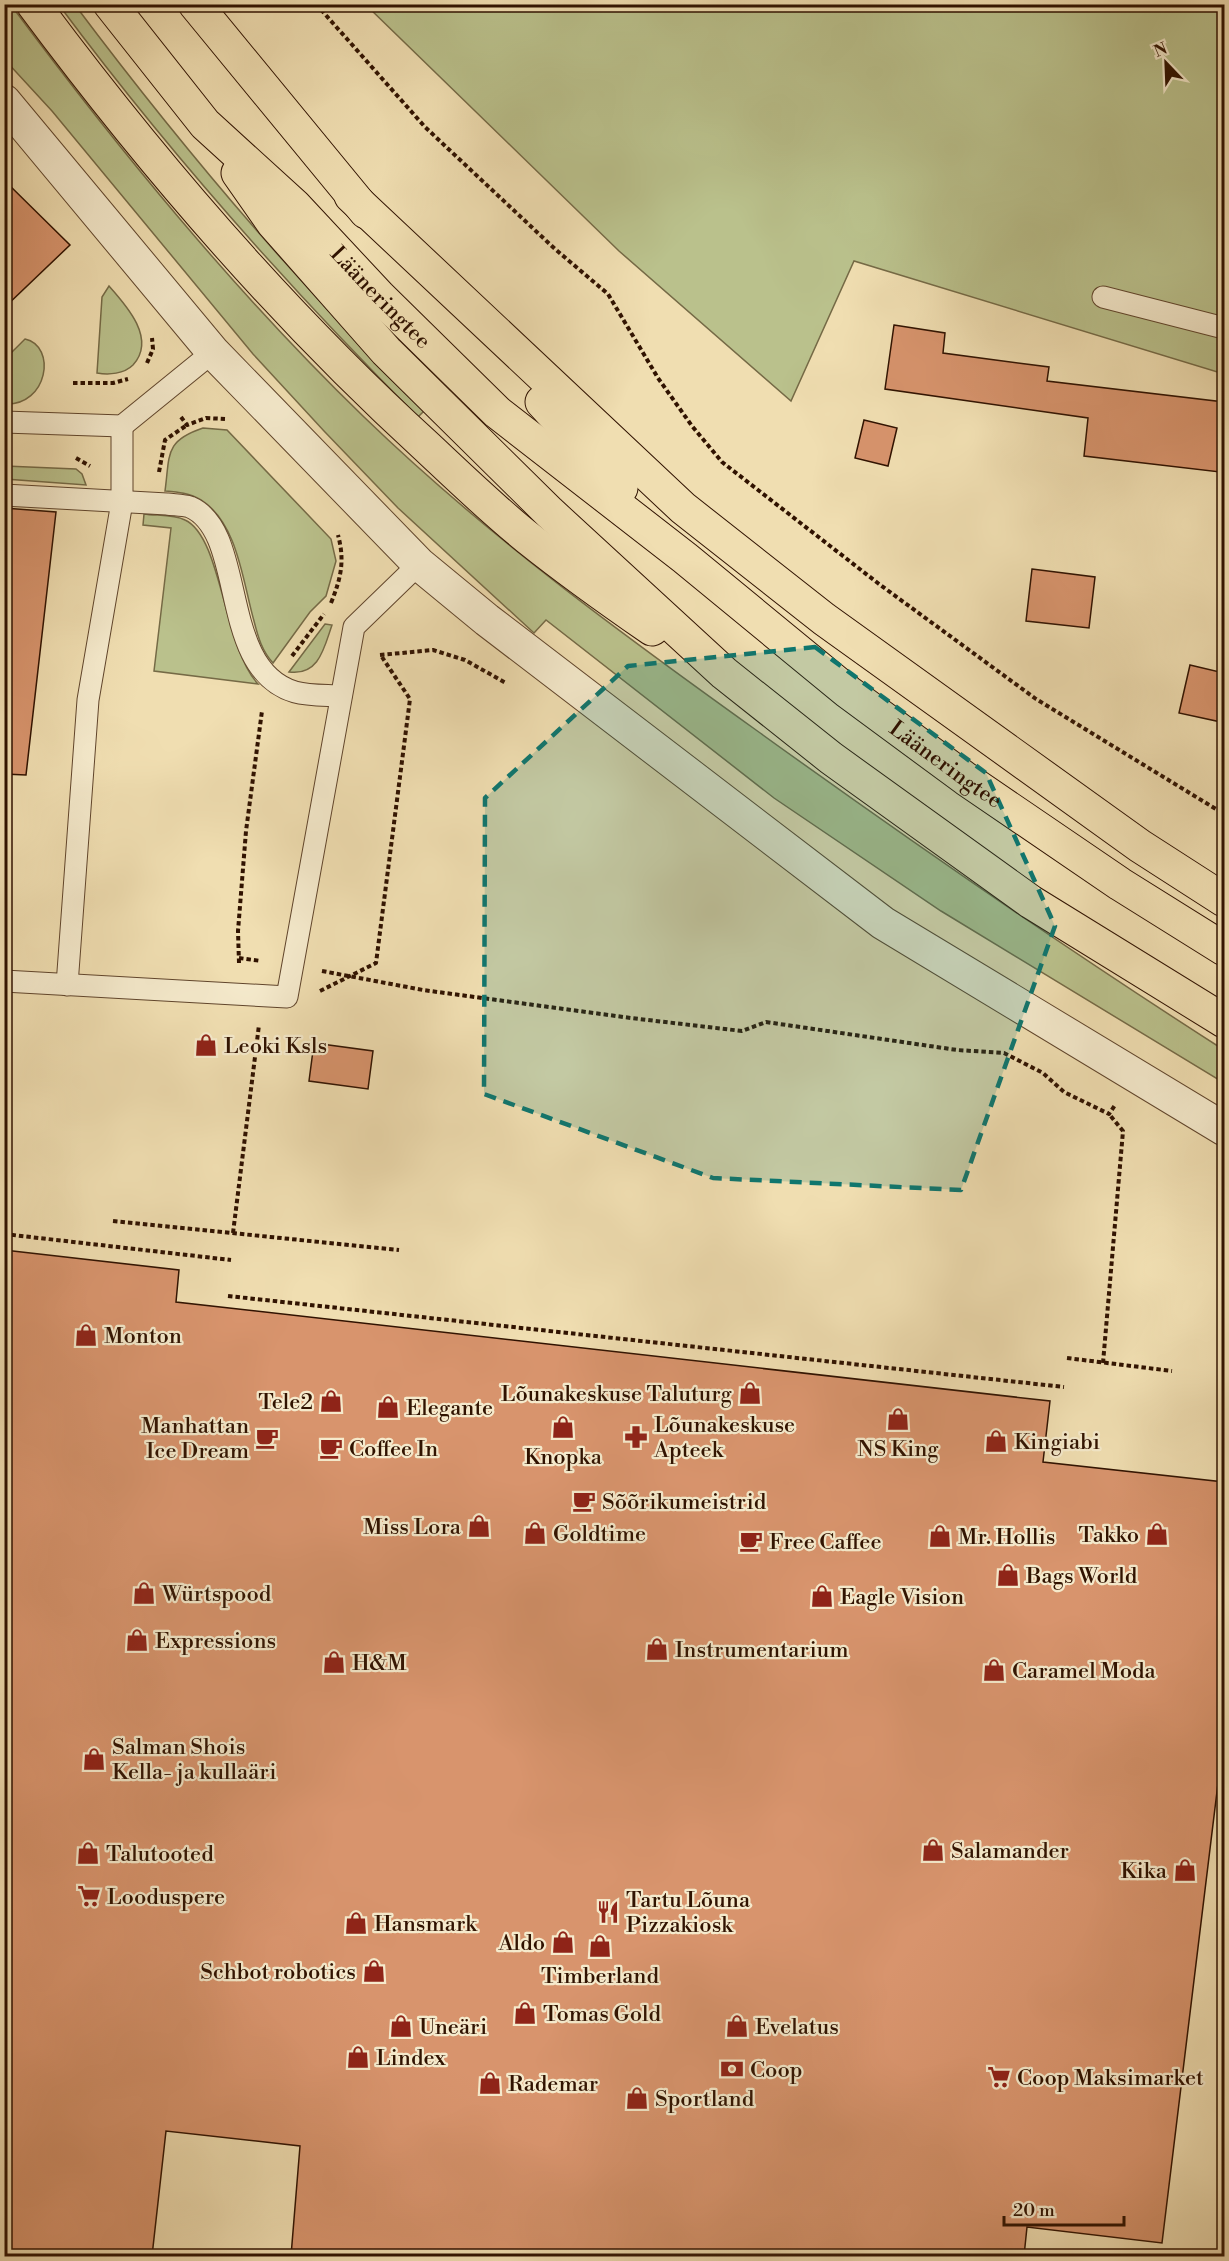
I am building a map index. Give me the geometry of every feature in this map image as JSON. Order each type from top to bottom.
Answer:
[{"type":"highway","points":[[33,4],[104,96],[199,212],[306,330],[374,399],[527,537],[661,636],[724,674]]},
{"type":"highway","name":"Lääneringtee","points":[[110,4],[205,124],[295,206],[379,296],[497,412],[685,558],[848,692],[966,779],[1120,884],[1224,949]]},
{"type":"highway","name":"Lääneringtee","points":[[195,4],[351,196],[685,558]]},
{"type":"highway","points":[[205,124],[273,223],[386,351],[549,512],[724,674],[831,758],[1031,902],[1224,1021]]},
{"type":"highway","points":[[351,196],[693,516],[852,640],[1140,846],[1224,900]]},
{"type":"street","points":[[4,101],[213,352],[419,564],[488,620],[883,923],[1224,1129]]},
{"type":"lane","points":[[1103,297],[1224,328]]},
{"type":"lane","points":[[4,422],[122,426],[213,352]]},
{"type":"lane","points":[[67,985],[88,700],[122,502],[122,426]]},
{"type":"lane","points":[[4,495],[155,503],[190,508],[205,519],[222,551],[249,647],[257,664],[273,679],[296,692],[341,696]]},
{"type":"lane","points":[[4,981],[287,997],[354,627],[419,564]]},
{"type":"path","points":[[316,4],[425,127],[555,249],[608,294],[658,378],[692,426],[722,462],[879,584],[1036,699],[1224,814]]},
{"type":"path","points":[[73,383],[113,383],[135,376]]},
{"type":"path","points":[[155,503],[165,440],[187,425]]},
{"type":"path","points":[[233,1233],[260,1021],[244,994],[238,931],[246,831],[265,690],[330,607]]},
{"type":"path","points":[[313,994],[376,963],[410,699],[381,657]]},
{"type":"path","points":[[239,958],[423,990],[631,1018],[742,1031],[766,1022],[957,1050],[1004,1053],[1043,1073],[1064,1092],[1109,1114],[1123,1131],[1103,1363]]},
{"type":"path","points":[[1109,1114],[1136,1076]]},
{"type":"path","points":[[113,1221],[399,1250]]},
{"type":"path","points":[[4,1234],[231,1260]]},
{"type":"path","points":[[228,1296],[1064,1387]]},
{"type":"path","points":[[1067,1358],[1172,1371]]},
{"type":"highlighted area","points":[[815,647],[986,773],[1055,926],[961,1190],[713,1178],[484,1094],[485,798],[628,666]]},
{"type":"green space","points":[[4,5],[11,5],[93,113],[223,269],[316,369],[410,460],[554,581],[705,693],[988,893],[1105,973],[1224,1050],[1224,1083],[941,911],[774,798],[546,620],[534,633],[398,508],[253,354],[52,111],[5,60]]},
{"type":"green space","points":[[59,5],[75,5],[157,111],[242,214],[331,313],[425,410],[418,417],[322,318],[186,166]]},
{"type":"green space","points":[[366,5],[1224,5],[1224,374],[854,261],[791,401],[619,251]]},
{"type":"green space","points":[[109,286],[130,312],[142,344],[140,355],[129,368],[116,373],[102,374],[97,373],[102,297]]},
{"type":"green space","points":[[25,339],[35,344],[41,352],[44,363],[43,375],[39,386],[31,396],[20,402],[5,404],[5,359]]},
{"type":"green space","points":[[203,428],[227,430],[331,539],[336,561],[326,596],[310,612],[273,663],[259,638],[237,555],[223,523],[201,500],[183,493],[165,491],[169,459],[175,444],[181,438]]},
{"type":"green space","points":[[5,466],[76,469],[82,474],[86,485],[5,479]]},
{"type":"green space","points":[[144,514],[180,518],[197,530],[207,547],[215,569],[237,645],[246,667],[258,684],[154,671],[171,528],[143,525]]},
{"type":"green space","points":[[325,624],[332,625],[319,659],[307,670],[289,672]]},
{"type":"building","points":[[4,180],[70,245],[4,308]]},
{"type":"building","points":[[894,325],[945,333],[943,353],[1049,367],[1047,381],[1224,402],[1220,472],[1084,456],[1088,418],[885,389]]},
{"type":"building","points":[[864,420],[897,428],[888,466],[855,458]]},
{"type":"building","points":[[4,508],[56,512],[26,775],[4,774]]},
{"type":"building","points":[[1032,569],[1095,577],[1089,628],[1026,621]]},
{"type":"building","points":[[1190,665],[1224,673],[1224,704],[1221,722],[1179,713]]},
{"type":"building","points":[[314,1043],[373,1051],[368,1089],[309,1081]]},
{"type":"building","points":[[4,1250],[179,1270],[176,1302],[1050,1401],[1043,1462],[1224,1482],[1224,1734],[1162,2243],[1027,2227],[1024,2256],[291,2256],[300,2146],[166,2131],[152,2256],[4,2256]]},
{"type":"place","name":"Leoki Ksls","points":[[206,1045]]},
{"type":"place","name":"Monton","points":[[86,1335]]},
{"type":"place","name":"Lõunakeskuse Taluturg","points":[[750,1393]]},
{"type":"place","name":"Tele2","points":[[331,1401]]},
{"type":"place","name":"Elegante","points":[[388,1407]]},
{"type":"place","name":"NS King","points":[[898,1419]]},
{"type":"place","name":"Knopka","points":[[563,1427]]},
{"type":"place","name":"Lõunakeskuse Apteek","points":[[636,1437]]},
{"type":"place","name":"Manhattan Ice Dream","points":[[267,1438]]},
{"type":"place","name":"Kingiabi","points":[[996,1441]]},
{"type":"place","name":"Coffee In","points":[[331,1448]]},
{"type":"place","name":"Sõõrikumeistrid","points":[[584,1501]]},
{"type":"place","name":"Miss Lora","points":[[479,1526]]},
{"type":"place","name":"Goldtime","points":[[535,1533]]},
{"type":"place","name":"Takko","points":[[1157,1534]]},
{"type":"place","name":"Mr. Hollis","points":[[940,1536]]},
{"type":"place","name":"Free Caffee","points":[[751,1541]]},
{"type":"place","name":"Bags World","points":[[1008,1575]]},
{"type":"place","name":"Würtspood","points":[[144,1593]]},
{"type":"place","name":"Eagle Vision","points":[[822,1596]]},
{"type":"place","name":"Expressions","points":[[137,1640]]},
{"type":"place","name":"Instrumentarium","points":[[657,1649]]},
{"type":"place","name":"H&M","points":[[334,1662]]},
{"type":"place","name":"Caramel Moda","points":[[994,1670]]},
{"type":"place","name":"Salman Shois Kella- ja kullaäri","points":[[94,1759]]},
{"type":"place","name":"Salamander","points":[[933,1850]]},
{"type":"place","name":"Talutooted","points":[[88,1853]]},
{"type":"place","name":"Kika","points":[[1185,1870]]},
{"type":"place","name":"Looduspere","points":[[89,1896]]},
{"type":"place","name":"Tartu Lõuna Pizzakiosk","points":[[608,1912]]},
{"type":"place","name":"Hansmark","points":[[356,1923]]},
{"type":"place","name":"Aldo","points":[[563,1942]]},
{"type":"place","name":"Timberland","points":[[600,1946]]},
{"type":"place","name":"Schbot robotics","points":[[374,1971]]},
{"type":"place","name":"Tomas Gold","points":[[525,2013]]},
{"type":"place","name":"Uneäri","points":[[401,2026]]},
{"type":"place","name":"Evelatus","points":[[737,2026]]},
{"type":"place","name":"Lindex","points":[[358,2057]]},
{"type":"place","name":"Coop","points":[[732,2069]]},
{"type":"place","name":"Coop Maksimarket","points":[[999,2077]]},
{"type":"place","name":"Rademar","points":[[490,2083]]},
{"type":"place","name":"Sportland","points":[[637,2098]]}]
